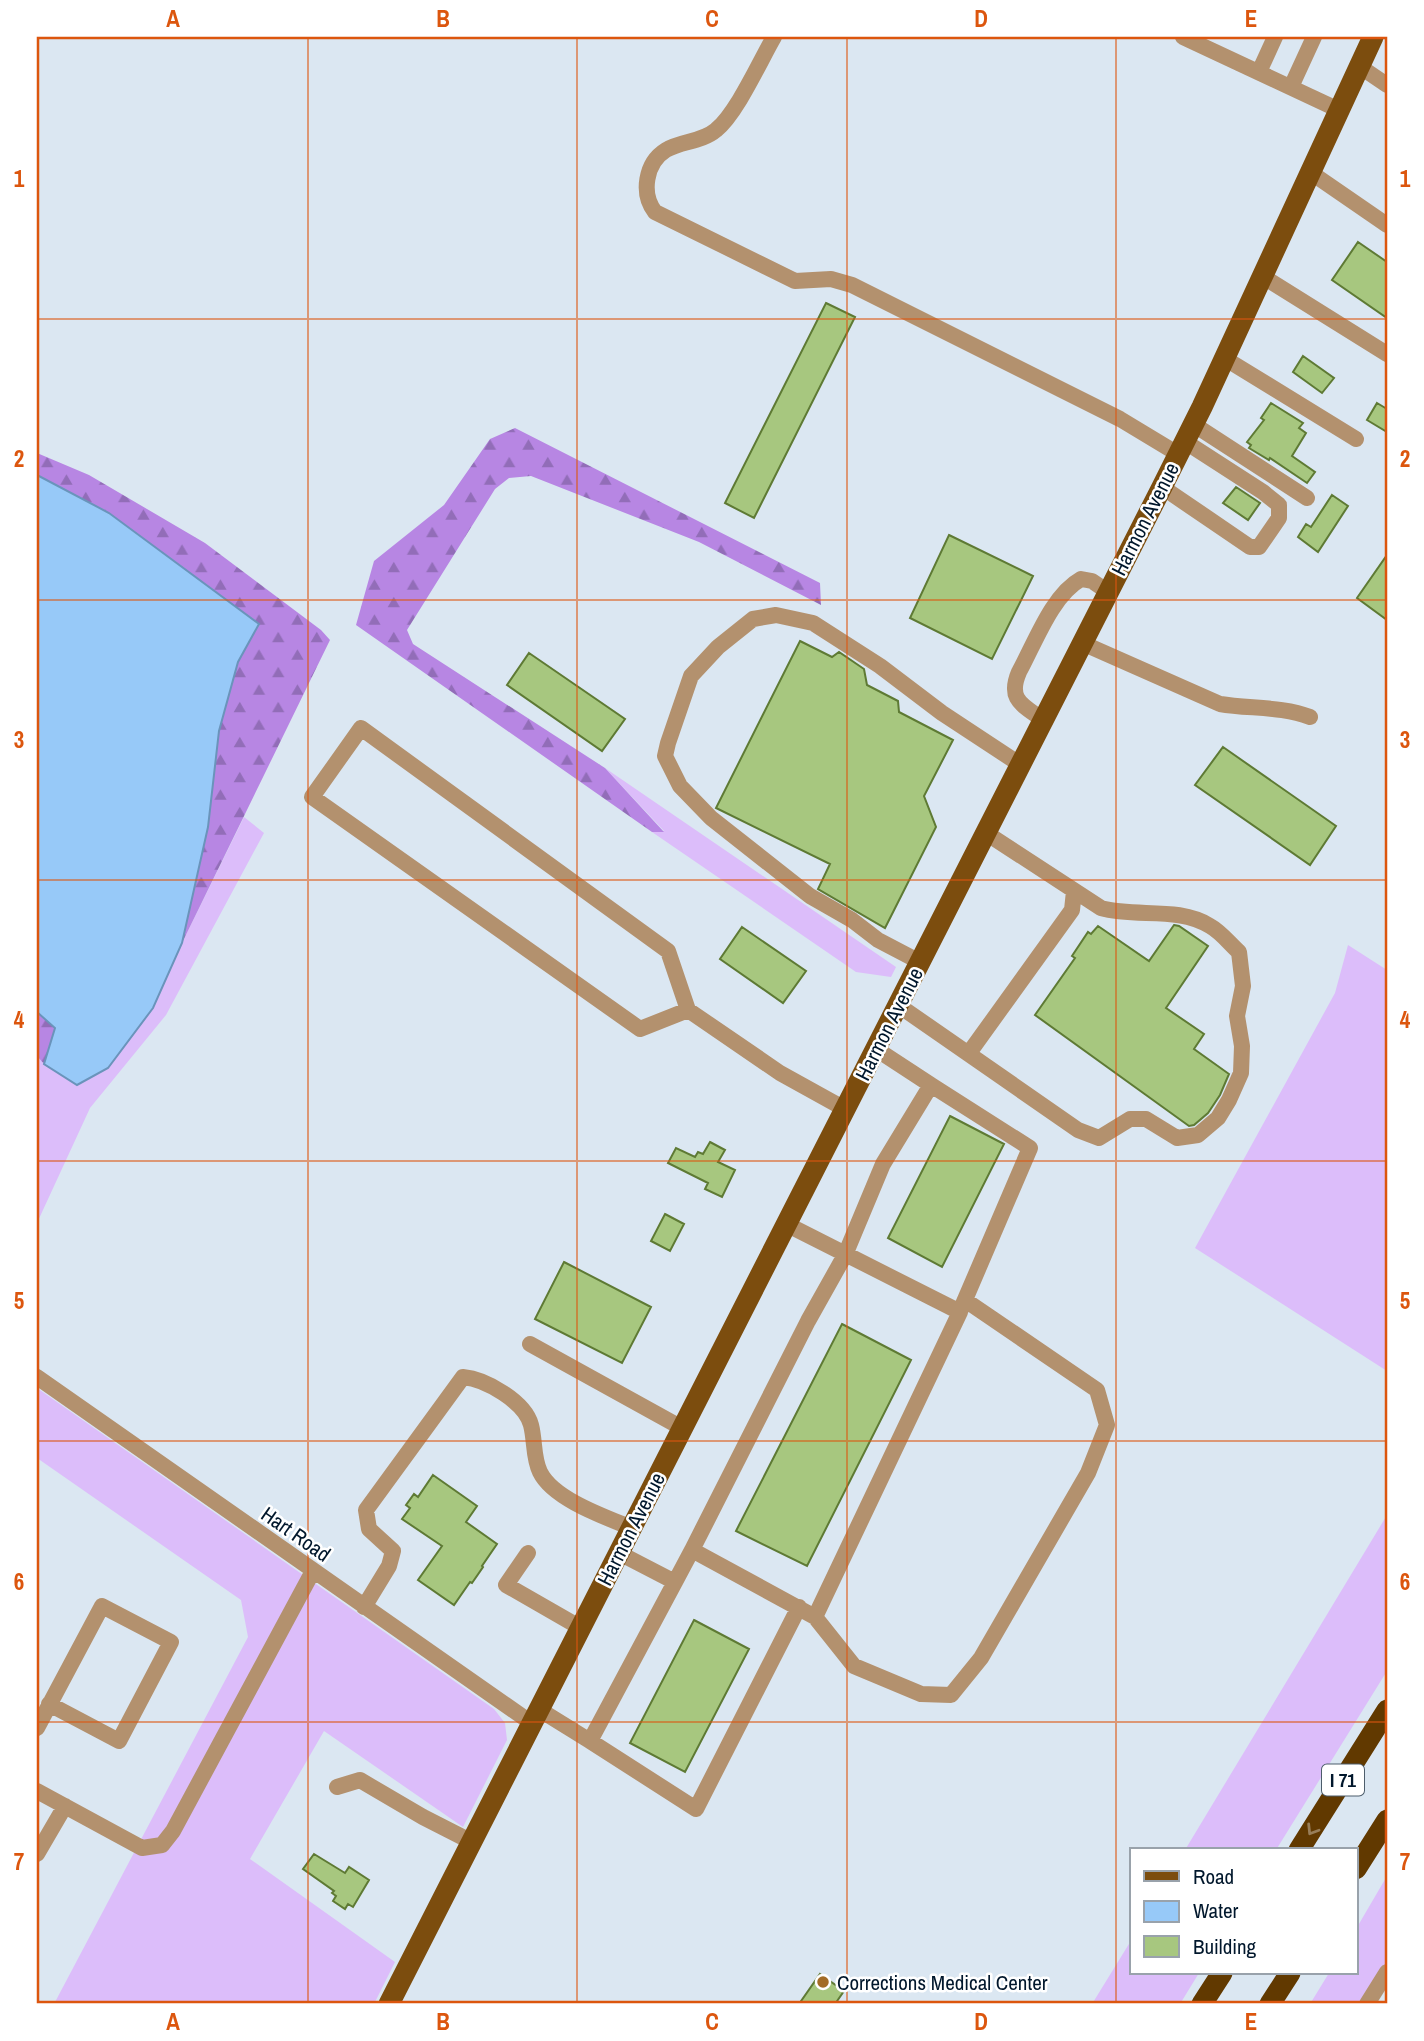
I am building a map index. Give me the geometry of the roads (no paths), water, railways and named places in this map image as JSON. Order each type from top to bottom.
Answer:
[{"type":"highway","name":"I 71","points":[[1300,1848],[1387,1710]]},
{"type":"highway","points":[[1358,1866],[1387,1820]]},
{"type":"highway","points":[[1202,2004],[1221,1974]]},
{"type":"highway","points":[[1270,2004],[1289,1974]]},
{"type":"main road","name":"Harmon Avenue","points":[[389,2004],[1162,487],[1373,37]]},
{"type":"street","points":[[774,37],[740,99],[717,130],[700,139],[666,150],[657,159],[648,176],[646,188],[649,204],[655,212],[794,281],[831,279],[852,285],[1120,419],[1185,440],[1307,498]]},
{"type":"street","points":[[1183,37],[1339,110]]},
{"type":"street","points":[[1259,72],[1275,37]]},
{"type":"street","points":[[1291,87],[1314,37]]},
{"type":"street","points":[[1359,66],[1387,85]]},
{"type":"street","points":[[1310,172],[1387,225]]},
{"type":"street","points":[[1262,276],[1387,354]]},
{"type":"street","points":[[1224,358],[1356,439]]},
{"type":"street","points":[[1162,487],[1250,547],[1259,547],[1279,518],[1279,505],[1185,440]]},
{"type":"street","points":[[1043,720],[1020,703],[1014,694],[1014,684],[1019,672],[1060,597],[1070,585],[1081,579],[1108,592]]},
{"type":"street","points":[[920,962],[878,940],[852,920],[810,896],[711,818],[680,786],[666,756],[691,676],[718,646],[753,619],[776,615],[813,623],[880,666],[942,713],[1021,765]]},
{"type":"street","points":[[1082,643],[1220,704],[1295,711],[1310,718]]},
{"type":"street","points":[[688,1010],[640,1030],[312,797],[361,728],[668,951],[688,1010],[780,1073],[845,1109]]},
{"type":"street","points":[[898,1005],[1078,1130],[1100,1138],[1130,1119],[1146,1119],[1177,1138],[1198,1135],[1218,1118],[1229,1100],[1241,1073],[1242,1046],[1237,1016],[1243,986],[1239,952],[1211,926],[1185,916],[1120,914],[1101,908],[986,833]]},
{"type":"street","points":[[969,1054],[1072,910],[1074,891]]},
{"type":"street","points":[[815,1617],[962,1306],[1030,1148],[876,1049]]},
{"type":"street","points":[[590,1741],[845,1255],[883,1164],[931,1085]]},
{"type":"street","points":[[692,1550],[815,1617],[854,1666],[921,1694],[951,1695],[981,1658],[1088,1473],[1107,1424],[1097,1390],[962,1306],[845,1255],[786,1224]]},
{"type":"street","points":[[530,1344],[682,1428]]},
{"type":"street","name":"Hart Road","points":[[37,1377],[364,1606],[536,1717],[590,1741],[696,1808],[799,1608]]},
{"type":"street","points":[[364,1606],[389,1566],[393,1551],[369,1529],[366,1510],[463,1377],[477,1378],[519,1404],[531,1422],[541,1473],[557,1491],[597,1514],[632,1528]]},
{"type":"street","points":[[528,1553],[506,1585],[581,1628]]},
{"type":"street","points":[[619,1553],[675,1582]]},
{"type":"street","points":[[37,1791],[142,1849],[162,1845],[173,1831],[313,1571]]},
{"type":"street","points":[[37,1728],[49,1704],[102,1606],[170,1642],[119,1741],[49,1704]]},
{"type":"street","points":[[337,1787],[360,1780],[472,1842]]},
{"type":"street","points":[[37,1854],[65,1806]]},
{"type":"street","points":[[1367,2004],[1387,1972]]},
{"type":"water","points":[[37,475],[109,513],[259,624],[238,662],[219,731],[208,827],[182,943],[153,1008],[108,1068],[77,1085],[44,1064],[55,1028],[37,1012]]},
{"type":"place","name":"Corrections Medical Center","points":[[823,1982]]}]
